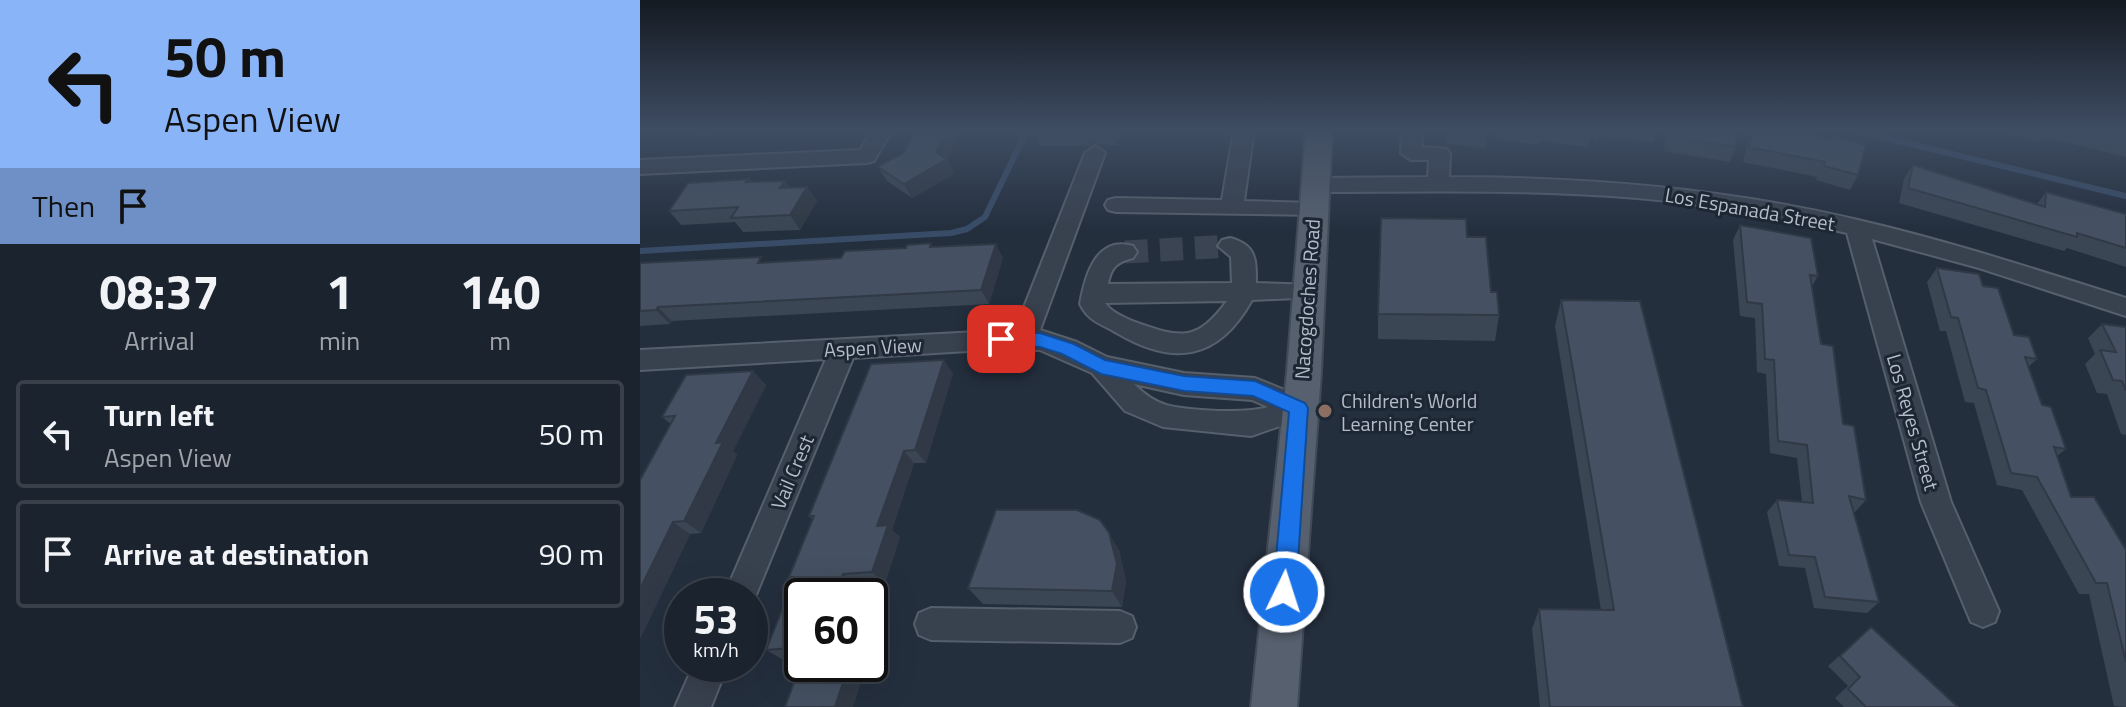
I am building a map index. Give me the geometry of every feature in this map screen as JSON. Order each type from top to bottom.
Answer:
[{"type":"main road","name":"Nacogdoches Road","points":[[1274,707],[1309,291],[1317,163]]},
{"type":"street","points":[[640,167],[723,163]]},
{"type":"street","points":[[1024,340],[1091,163]]},
{"type":"street","points":[[1232,208],[1239,163]]},
{"type":"street","points":[[1438,185],[1439,163]]},
{"type":"street","name":"Los Espanada Street","points":[[1116,205],[1232,208],[1438,185],[1620,189],[1740,204],[1857,227],[1941,249],[2126,307]]},
{"type":"street","name":"Los Reyes Street","points":[[1857,227],[1936,502],[1983,611]]},
{"type":"street","points":[[1115,316],[1144,327],[1156,342],[1177,346],[1208,337],[1227,317],[1243,292],[1243,253],[1230,246]]},
{"type":"street","points":[[1115,316],[1102,264],[1111,255],[1125,252]]},
{"type":"street","points":[[1115,316],[1243,292],[1309,291]]},
{"type":"street","name":"Aspen View","points":[[640,360],[1040,340],[1068,349],[1101,366],[1135,403],[1163,416],[1251,424],[1299,408]]},
{"type":"street","name":"Vail Crest","points":[[748,578],[844,348]]},
{"type":"street","points":[[931,624],[1120,627]]},
{"type":"street","points":[[693,707],[703,682]]},
{"type":"building","points":[[885,163],[940,163],[904,184],[878,167]]},
{"type":"building","points":[[1825,163],[1861,163],[1858,175],[1824,166]]},
{"type":"building","points":[[1913,165],[2045,207],[2046,192],[2126,214],[2126,248],[1908,188]]},
{"type":"building","points":[[749,179],[746,182],[785,181],[780,188],[807,187],[790,215],[731,218],[738,207],[669,211],[688,183]]},
{"type":"building","points":[[1381,218],[1466,219],[1467,237],[1486,237],[1491,292],[1497,292],[1499,315],[1378,314]]},
{"type":"building","points":[[1740,225],[1811,238],[1818,276],[1810,275],[1821,344],[1833,346],[1843,424],[1854,426],[1866,500],[1849,496],[1879,602],[1825,597],[1815,557],[1789,555],[1777,500],[1813,503],[1807,445],[1778,441],[1774,360],[1765,359],[1762,304],[1747,302]]},
{"type":"building","points":[[931,243],[930,247],[996,244],[981,290],[658,307],[656,310],[640,311],[640,263],[761,257],[758,263],[841,258],[845,251],[906,248],[907,245]]},
{"type":"building","points":[[1937,268],[1979,274],[1983,286],[1998,288],[2014,335],[2029,337],[2037,359],[2025,357],[2042,405],[2051,407],[2066,449],[2054,447],[2071,497],[2094,497],[2126,550],[2126,662],[2107,583],[2096,583],[2037,477],[2011,473],[1986,390],[1978,388],[1958,318],[1951,317]]},
{"type":"building","points":[[1561,300],[1640,301],[1743,707],[1550,707],[1539,609],[1614,610]]},
{"type":"building","points":[[2102,324],[2126,327],[2126,391],[2122,381],[2113,380],[2100,350],[2116,352]]},
{"type":"building","points":[[944,360],[915,450],[904,451],[877,526],[888,525],[872,572],[843,574],[841,578],[789,577],[814,516],[809,516],[871,364]]},
{"type":"building","points":[[753,371],[716,443],[723,442],[684,521],[673,522],[640,589],[640,480],[675,416],[662,417],[686,375]]},
{"type":"building","points":[[996,510],[1077,510],[1100,520],[1109,533],[1117,564],[1112,591],[968,588]]},
{"type":"building","points":[[784,605],[784,648],[768,650]]},
{"type":"building","points":[[1871,627],[1958,707],[1866,707],[1848,689],[1860,677],[1840,656]]},
{"type":"building","points":[[794,682],[843,682],[835,707],[785,707]]},
{"type":"waterway","points":[[640,251],[951,233],[967,229],[985,217],[1011,163]]},
{"type":"waterway","points":[[1989,163],[2126,196]]},
{"type":"tunnel","points":[[1125,252],[1230,246]]},
{"type":"place","name":"Children's World Learning Center","points":[[1325,411]]},
{"type":"route","points":[[1001,339],[1040,340],[1068,349],[1101,366],[1184,384],[1255,389],[1299,408],[1284,592]]}]
